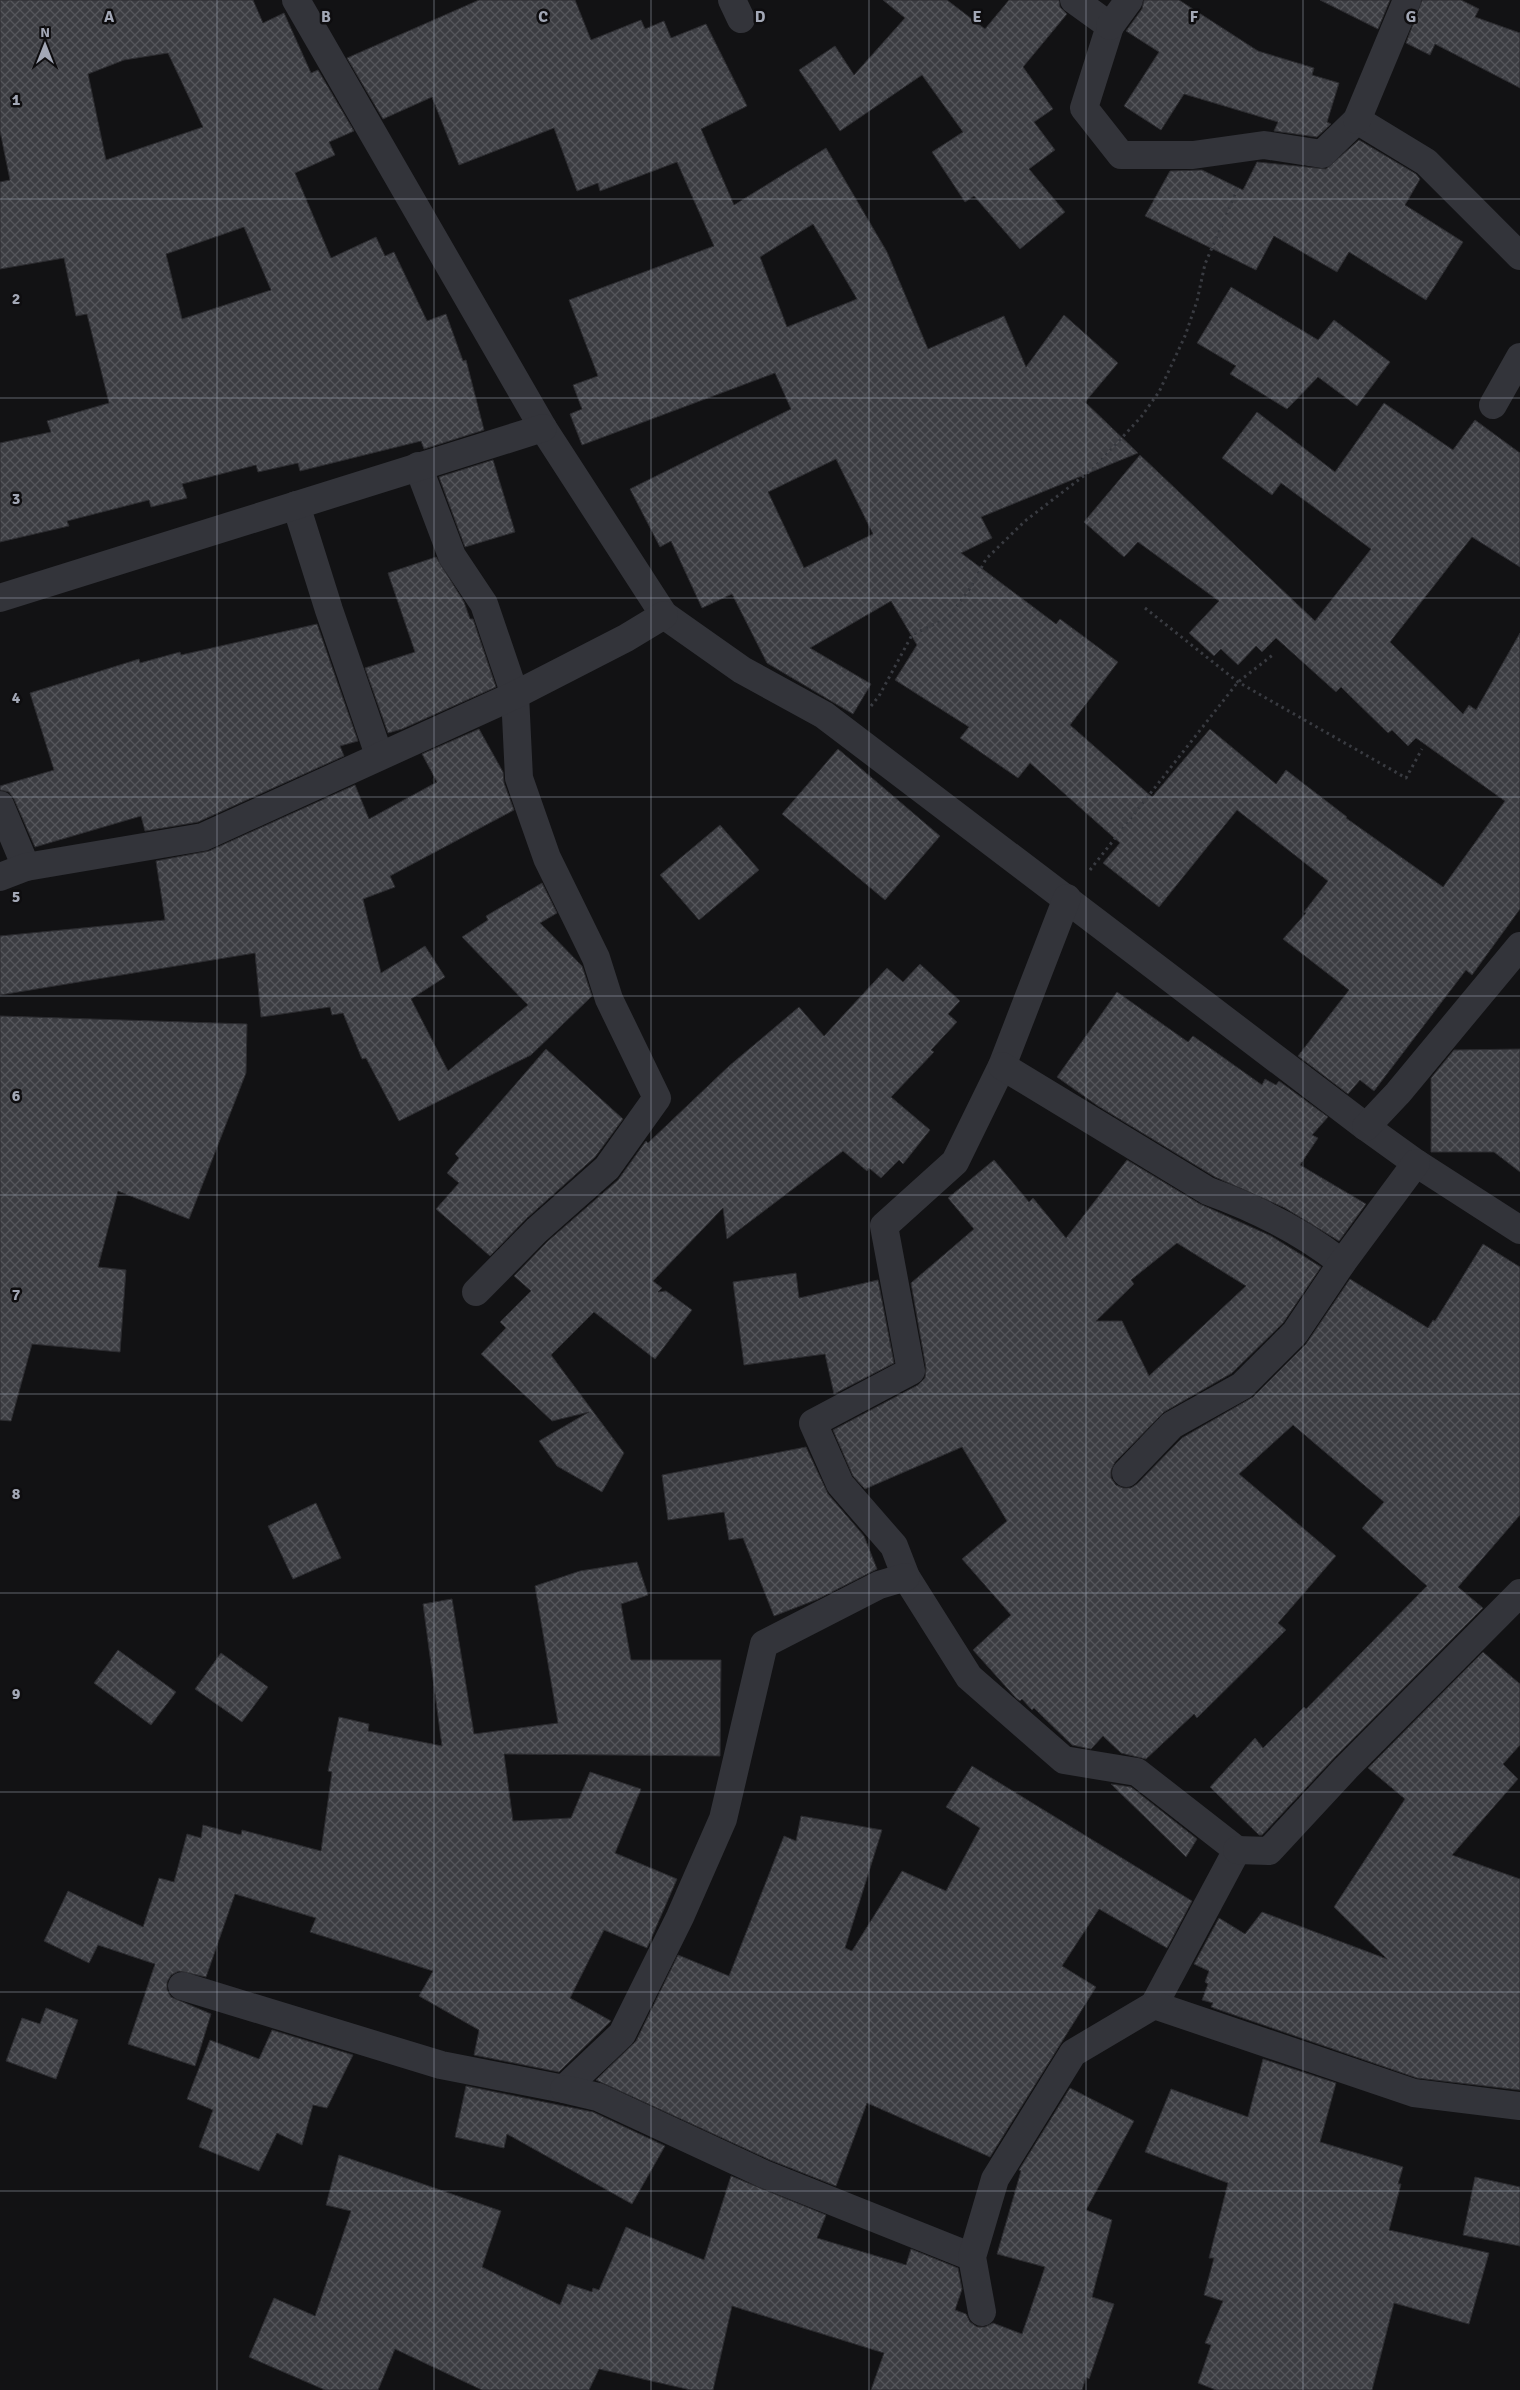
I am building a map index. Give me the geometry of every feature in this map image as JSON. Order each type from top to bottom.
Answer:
[{"type":"street","points":[[296,0],[543,428],[664,615],[742,670],[824,715],[1366,1127],[1416,1163],[1520,1230]]},
{"type":"street","points":[[1074,0],[1110,26]]},
{"type":"street","points":[[1129,0],[1110,26],[1084,108],[1121,155],[1193,155],[1264,145],[1322,154],[1357,120],[1407,0]]},
{"type":"street","points":[[1357,120],[1426,162],[1520,256]]},
{"type":"street","points":[[1493,406],[1520,357]]},
{"type":"street","points":[[0,596],[543,428]]},
{"type":"street","points":[[418,466],[452,556],[484,604],[515,695],[520,778],[547,858],[596,958],[610,999],[657,1098],[607,1168],[537,1230],[476,1292]]},
{"type":"street","points":[[296,505],[329,610],[379,755]]},
{"type":"street","points":[[0,877],[26,867],[203,837],[379,755],[515,695],[626,638],[664,615]]},
{"type":"street","points":[[0,805],[26,867]]},
{"type":"street","points":[[1067,898],[1002,1066],[955,1162],[884,1226],[911,1371],[813,1423],[840,1484],[894,1546],[906,1577],[970,1677],[1064,1760],[1137,1772],[1237,1850],[1270,1850],[1360,1754],[1520,1593]]},
{"type":"street","points":[[1366,1127],[1398,1093],[1520,946]]},
{"type":"street","points":[[1002,1066],[1208,1191],[1240,1202],[1322,1247],[1342,1263]]},
{"type":"street","points":[[1126,1473],[1172,1425],[1242,1386],[1295,1333],[1342,1263],[1416,1163]]},
{"type":"street","points":[[564,2089],[622,2034],[684,1908],[723,1819],[764,1644],[880,1585],[906,1577]]},
{"type":"street","points":[[982,2312],[972,2257],[995,2179],[1073,2053],[1154,2004],[1237,1850]]},
{"type":"street","points":[[182,1986],[441,2065],[598,2097],[764,2174],[972,2257]]},
{"type":"street","points":[[1154,2004],[1414,2093],[1520,2106]]},
{"type":"path","points":[[850,734],[879,696],[912,635],[948,617],[971,587],[986,559],[1025,520],[1094,468],[1141,417],[1158,392],[1185,336],[1197,301],[1208,256],[1239,186],[1264,145]]},
{"type":"path","points":[[1145,608],[1238,682],[1406,778],[1422,749]]},
{"type":"path","points":[[1067,898],[1238,682],[1274,654]]},
{"type":"building","points":[[0,0],[253,0],[263,23],[284,13],[311,73],[318,70],[354,131],[329,142],[335,155],[295,173],[331,258],[376,237],[385,256],[394,252],[427,321],[446,314],[463,361],[466,360],[484,430],[424,449],[421,441],[300,471],[298,463],[258,472],[256,465],[182,484],[187,498],[151,507],[149,500],[67,521],[69,526],[0,542],[0,443],[51,432],[47,421],[109,403],[87,314],[76,316],[64,258],[0,269],[0,182],[10,180],[0,131]],"holes":[[[168,53],[203,127],[106,160],[88,74],[124,60]],[[244,227],[271,290],[182,319],[166,254]]]},
{"type":"building","points":[[479,0],[575,0],[591,40],[641,20],[645,29],[664,21],[671,38],[706,24],[747,106],[701,129],[734,205],[826,148],[887,252],[928,349],[1004,316],[1026,367],[1064,315],[1118,363],[1085,402],[1138,453],[981,517],[992,538],[961,553],[1056,624],[1060,619],[1118,662],[1070,725],[1152,797],[1210,729],[1276,784],[1286,770],[1346,818],[1443,887],[1505,801],[1416,738],[1408,746],[1392,730],[1388,733],[1341,687],[1336,692],[1276,638],[1262,652],[1256,646],[1238,665],[1221,649],[1214,656],[1189,633],[1219,601],[1138,542],[1124,557],[1084,522],[1140,455],[1315,621],[1371,549],[1281,483],[1272,495],[1222,458],[1257,412],[1335,472],[1384,403],[1453,450],[1475,420],[1520,453],[1520,567],[1472,537],[1390,642],[1463,714],[1469,705],[1476,710],[1520,633],[1520,909],[1472,975],[1466,970],[1374,1091],[1360,1080],[1348,1094],[1298,1056],[1349,990],[1283,939],[1306,913],[1304,912],[1328,881],[1237,810],[1159,907],[1103,863],[1120,843],[1030,763],[1018,778],[960,738],[969,727],[895,680],[917,645],[891,601],[810,648],[871,684],[853,714],[767,663],[732,594],[702,608],[671,541],[660,547],[630,489],[791,409],[775,373],[582,445],[570,414],[582,409],[573,385],[598,376],[569,300],[714,246],[677,162],[600,191],[598,183],[577,191],[554,128],[459,165],[432,97],[383,119],[347,58]],"holes":[[[813,224],[857,299],[787,327],[760,257]],[[836,459],[873,534],[804,568],[768,492]]]},
{"type":"building","points":[[883,0],[947,0],[985,29],[1009,0],[1059,0],[1060,7],[1067,14],[1023,67],[1053,109],[1034,122],[1055,150],[1029,169],[1065,212],[1020,249],[974,196],[965,202],[932,152],[963,132],[922,75],[840,131],[799,70],[835,46],[854,75],[905,18]]},
{"type":"building","points":[[1144,0],[1179,0],[1258,51],[1314,68],[1312,75],[1339,83],[1327,122],[1331,124],[1317,137],[1274,131],[1278,122],[1184,94],[1161,130],[1124,106],[1159,52],[1126,31],[1142,9]]},
{"type":"building","points":[[1320,0],[1390,0],[1378,29]]},
{"type":"building","points":[[1422,0],[1461,0],[1479,9],[1475,17],[1520,33],[1520,88],[1435,44],[1430,55],[1406,43]]},
{"type":"building","points":[[1359,140],[1416,174],[1420,179],[1405,205],[1463,242],[1426,300],[1349,252],[1337,272],[1274,236],[1256,270],[1145,216],[1170,171],[1202,170],[1243,190],[1257,162],[1326,169]]},
{"type":"building","points":[[1231,287],[1318,340],[1334,320],[1390,362],[1357,406],[1318,377],[1287,409],[1230,374],[1236,366],[1197,343]]},
{"type":"building","points":[[493,460],[515,532],[465,547],[439,477]]},
{"type":"building","points":[[436,557],[464,602],[470,619],[473,619],[496,687],[402,729],[388,733],[365,668],[415,652],[388,573]]},
{"type":"building","points":[[317,624],[358,741],[340,746],[344,756],[198,822],[145,831],[141,816],[35,847],[14,799],[9,792],[0,790],[0,786],[54,770],[30,693],[139,659],[140,663],[180,652],[181,655]]},
{"type":"building","points":[[479,729],[503,772],[504,783],[514,810],[390,876],[395,887],[363,899],[381,973],[425,946],[445,977],[411,999],[448,1071],[528,1005],[462,937],[488,920],[486,916],[542,883],[557,913],[540,923],[582,966],[592,996],[531,1055],[399,1121],[366,1058],[362,1059],[343,1013],[332,1015],[330,1007],[261,1017],[255,953],[0,995],[0,936],[165,920],[156,861],[209,851],[355,785],[369,819],[437,782],[422,754]]},
{"type":"building","points":[[838,749],[940,836],[885,900],[782,814]]},
{"type":"building","points":[[720,825],[759,870],[699,920],[660,875]]},
{"type":"building","points":[[920,964],[960,1001],[948,1014],[957,1022],[931,1050],[934,1052],[891,1097],[930,1130],[903,1164],[899,1160],[881,1178],[869,1168],[867,1171],[843,1151],[727,1239],[723,1208],[653,1281],[662,1288],[658,1292],[666,1291],[692,1310],[655,1359],[594,1312],[551,1355],[624,1453],[602,1492],[557,1466],[539,1441],[589,1412],[552,1421],[481,1354],[506,1328],[500,1322],[531,1291],[514,1276],[548,1241],[618,1180],[646,1141],[648,1143],[729,1066],[799,1007],[824,1036],[887,968],[903,982]]},
{"type":"building","points":[[1117,992],[1188,1042],[1193,1036],[1262,1085],[1265,1079],[1276,1085],[1279,1081],[1328,1117],[1312,1135],[1318,1138],[1300,1165],[1366,1204],[1339,1241],[1285,1208],[1215,1177],[1098,1106],[1057,1077]]},
{"type":"building","points":[[0,1016],[247,1024],[246,1073],[189,1219],[118,1191],[98,1267],[126,1270],[120,1352],[32,1344],[11,1421],[0,1420]]},
{"type":"building","points":[[546,1049],[623,1119],[595,1157],[527,1218],[490,1256],[436,1209],[459,1183],[447,1173],[459,1158],[455,1154]]},
{"type":"building","points":[[1520,1049],[1520,1172],[1494,1152],[1431,1152],[1431,1078],[1454,1050]]},
{"type":"building","points":[[994,1160],[1029,1202],[1033,1198],[1066,1238],[1127,1160],[1200,1204],[1271,1236],[1321,1267],[1283,1323],[1232,1373],[1164,1412],[1115,1462],[1111,1470],[1111,1478],[1116,1485],[1123,1488],[1131,1488],[1137,1484],[1182,1438],[1253,1397],[1306,1344],[1350,1279],[1428,1328],[1433,1320],[1435,1321],[1483,1244],[1520,1267],[1520,1515],[1458,1587],[1483,1608],[1335,1757],[1262,1835],[1259,1835],[1210,1787],[1255,1738],[1263,1748],[1304,1707],[1306,1709],[1427,1586],[1362,1528],[1384,1502],[1293,1425],[1239,1474],[1336,1556],[1278,1623],[1286,1630],[1197,1718],[1194,1714],[1146,1759],[1121,1753],[1103,1736],[1091,1749],[1072,1745],[1034,1708],[1032,1710],[1022,1699],[1020,1701],[1016,1698],[973,1650],[1011,1615],[962,1559],[1007,1521],[962,1447],[865,1489],[853,1476],[833,1430],[918,1385],[925,1378],[926,1368],[911,1283],[974,1229],[948,1198]],"holes":[[[1177,1243],[1246,1286],[1149,1376],[1122,1321],[1096,1321],[1134,1284],[1131,1280]]]},
{"type":"building","points":[[796,1273],[799,1298],[878,1280],[894,1363],[834,1394],[825,1354],[744,1365],[733,1282]]},
{"type":"building","points":[[806,1447],[828,1494],[864,1536],[877,1569],[818,1599],[774,1616],[743,1538],[729,1540],[724,1512],[668,1520],[662,1475]]},
{"type":"building","points":[[316,1503],[341,1558],[293,1579],[268,1526]]},
{"type":"building","points":[[637,1562],[648,1595],[621,1604],[631,1660],[721,1660],[720,1756],[504,1754],[513,1821],[571,1818],[590,1772],[641,1789],[615,1853],[677,1879],[647,1948],[604,1930],[570,1998],[611,2021],[559,2072],[474,2055],[479,2030],[419,1996],[433,1971],[310,1932],[316,1918],[235,1894],[206,1977],[179,1971],[171,1975],[167,1982],[167,1990],[171,1997],[211,2014],[195,2066],[128,2044],[155,1964],[98,1945],[89,1963],[44,1941],[68,1891],[143,1927],[159,1878],[174,1882],[187,1834],[201,1838],[203,1825],[241,1835],[242,1830],[321,1851],[332,1772],[328,1771],[339,1717],[369,1724],[368,1731],[442,1746],[423,1604],[452,1599],[474,1734],[558,1723],[535,1586],[580,1571]]},
{"type":"building","points":[[118,1650],[176,1692],[151,1725],[94,1683]]},
{"type":"building","points":[[1483,1652],[1520,1684],[1520,1745],[1503,1764],[1518,1779],[1452,1855],[1520,1879],[1520,2090],[1417,2078],[1211,2007],[1213,2003],[1202,2000],[1208,1984],[1205,1982],[1209,1971],[1194,1964],[1219,1918],[1245,1934],[1262,1912],[1387,1959],[1334,1907],[1405,1799],[1368,1768]]},
{"type":"building","points":[[221,1653],[268,1687],[242,1722],[195,1689]]},
{"type":"building","points":[[972,1766],[1192,1901],[1167,1948],[1099,1909],[1062,1966],[1096,1987],[990,2157],[867,2103],[836,2186],[770,2160],[596,2080],[636,2041],[678,1955],[729,1976],[784,1836],[796,1841],[801,1816],[882,1830],[845,1948],[852,1951],[902,1871],[946,1891],[980,1828],[946,1807]]},
{"type":"building","points":[[1111,1784],[1131,1787],[1197,1839],[1186,1857]]},
{"type":"building","points":[[46,2008],[78,2020],[56,2079],[6,2061],[22,2018],[40,2024]]},
{"type":"building","points":[[272,2030],[353,2055],[327,2108],[313,2105],[302,2145],[277,2133],[259,2171],[199,2147],[213,2110],[187,2099],[210,2040],[259,2059]]},
{"type":"building","points":[[1263,2059],[1336,2083],[1320,2142],[1403,2167],[1398,2184],[1401,2184],[1389,2230],[1489,2253],[1469,2324],[1394,2303],[1372,2390],[1216,2390],[1198,2383],[1211,2345],[1205,2343],[1223,2301],[1204,2295],[1214,2258],[1209,2258],[1228,2183],[1145,2152],[1171,2089],[1248,2117]]},
{"type":"building","points":[[466,2086],[593,2112],[665,2146],[632,2204],[507,2134],[504,2148],[455,2137]]},
{"type":"building","points":[[1070,2088],[1134,2121],[1086,2210],[1112,2220],[1092,2297],[1114,2304],[1089,2379],[1086,2377],[1082,2390],[871,2390],[884,2353],[732,2306],[713,2390],[691,2390],[599,2369],[589,2390],[482,2390],[395,2349],[378,2390],[325,2390],[249,2357],[274,2298],[315,2316],[351,2211],[326,2205],[339,2155],[501,2211],[482,2267],[560,2305],[568,2284],[592,2292],[593,2288],[599,2290],[626,2227],[704,2260],[731,2176],[826,2215],[817,2238],[906,2265],[911,2249],[958,2268],[962,2289],[955,2310],[966,2314],[970,2322],[977,2327],[985,2327],[993,2323],[1022,2334],[1045,2267],[997,2254],[1021,2171],[1019,2170]]},
{"type":"building","points":[[1475,2177],[1520,2187],[1520,2246],[1463,2235]]}]
